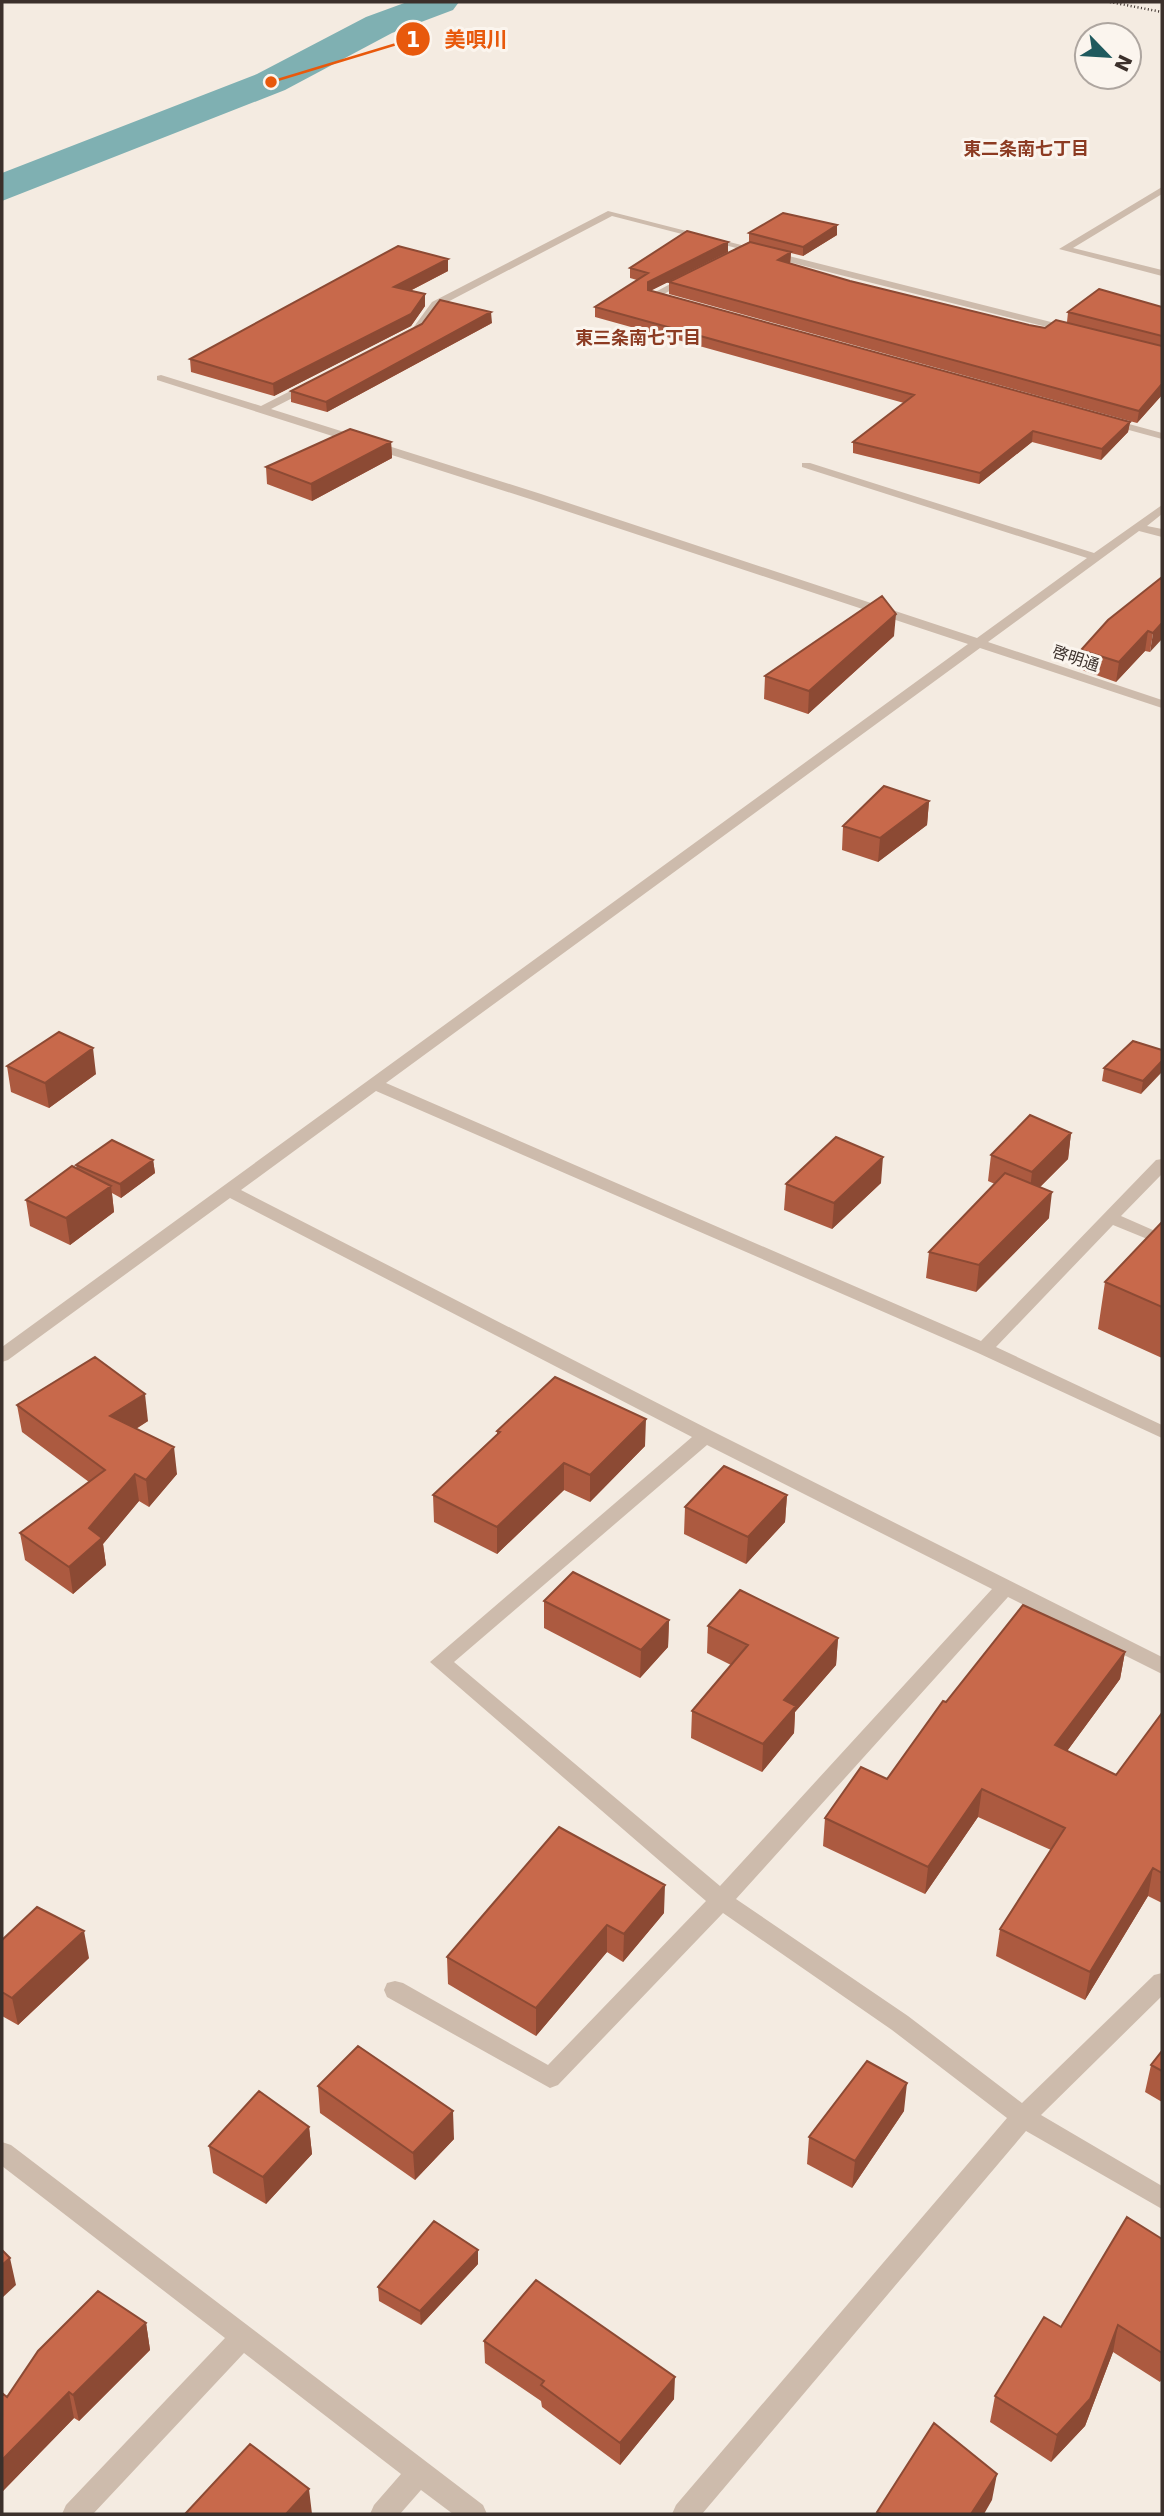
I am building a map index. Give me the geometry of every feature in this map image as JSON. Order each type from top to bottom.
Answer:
[{"type":"street","points":[[1162,190],[1157,198],[1064,249],[1162,273]]},
{"type":"street","points":[[393,342],[417,330],[436,304],[611,213],[1082,333]]},
{"type":"street","points":[[737,254],[748,248]]},
{"type":"street","points":[[680,303],[653,296],[701,272]]},
{"type":"street","name":"啓明通","points":[[160,378],[265,408],[1162,704]]},
{"type":"street","points":[[265,408],[323,378]]},
{"type":"street","points":[[1095,418],[1162,436]]},
{"type":"street","points":[[806,465],[1095,557]]},
{"type":"street","points":[[2,1356],[1162,509]]},
{"type":"street","points":[[1137,527],[1162,533]]},
{"type":"street","points":[[376,1085],[984,1349],[1162,1432]]},
{"type":"street","points":[[984,1349],[1162,1164]]},
{"type":"street","points":[[230,1191],[705,1436],[1162,1666]]},
{"type":"street","points":[[1110,1218],[1162,1240]]},
{"type":"street","points":[[705,1436],[440,1662],[721,1899],[900,2023],[1023,2117],[1162,2198]]},
{"type":"street","points":[[394,1990],[550,2078],[721,1899],[1005,1588]]},
{"type":"street","points":[[685,2514],[1023,2117],[1162,1982]]},
{"type":"street","points":[[2,2151],[474,2514]]},
{"type":"street","points":[[75,2514],[243,2337]]},
{"type":"street","points":[[383,2514],[419,2472]]},
{"type":"building","points":[[783,213],[837,225],[803,247],[749,233]]},
{"type":"building","points":[[687,231],[728,242],[648,282],[648,290],[1130,422],[1102,449],[1033,431],[980,473],[853,442],[914,395],[595,307],[648,273],[630,268]]},
{"type":"building","points":[[750,242],[791,252],[778,260],[850,281],[1029,325],[1045,328],[1056,320],[1162,346],[1162,384],[1139,411],[669,282]]},
{"type":"building","points":[[398,246],[448,259],[394,287],[425,294],[411,314],[273,384],[190,359]]},
{"type":"building","points":[[1099,289],[1162,307],[1162,336],[1068,312]]},
{"type":"building","points":[[440,300],[491,312],[326,402],[291,391],[422,324]]},
{"type":"building","points":[[350,429],[391,442],[311,484],[266,467]]},
{"type":"building","points":[[1162,577],[1162,623],[1153,633],[1148,631],[1119,662],[1081,650],[1108,620]]},
{"type":"building","points":[[882,596],[896,614],[809,691],[765,676]]},
{"type":"building","points":[[884,786],[929,801],[880,838],[843,826]]},
{"type":"building","points":[[59,1032],[93,1048],[45,1083],[7,1066]]},
{"type":"building","points":[[1133,1041],[1162,1050],[1162,1061],[1143,1081],[1104,1068]]},
{"type":"building","points":[[1030,1115],[1071,1133],[1032,1172],[991,1155]]},
{"type":"building","points":[[836,1137],[883,1157],[834,1203],[786,1184]]},
{"type":"building","points":[[112,1140],[153,1160],[120,1184],[76,1165]]},
{"type":"building","points":[[72,1166],[111,1186],[66,1218],[26,1200]]},
{"type":"building","points":[[1005,1173],[1052,1192],[979,1265],[929,1252]]},
{"type":"building","points":[[1162,1222],[1162,1307],[1105,1282]]},
{"type":"building","points":[[95,1357],[145,1394],[110,1416],[174,1447],[146,1480],[135,1474],[89,1528],[102,1538],[69,1567],[20,1533],[105,1470],[17,1405]]},
{"type":"building","points":[[555,1377],[646,1419],[590,1475],[564,1463],[497,1527],[433,1495],[500,1432],[497,1431]]},
{"type":"building","points":[[724,1466],[787,1495],[748,1537],[685,1507]]},
{"type":"building","points":[[573,1572],[669,1620],[641,1650],[544,1601]]},
{"type":"building","points":[[740,1590],[838,1638],[784,1700],[796,1706],[763,1744],[692,1711],[748,1645],[708,1626]]},
{"type":"building","points":[[1023,1605],[1125,1652],[1055,1745],[1116,1775],[1162,1713],[1162,1873],[1153,1868],[1090,1972],[1000,1929],[1065,1828],[982,1789],[928,1867],[825,1818],[861,1767],[887,1779],[943,1701],[946,1702]]},
{"type":"building","points":[[559,1827],[665,1885],[624,1934],[607,1925],[536,2008],[447,1957]]},
{"type":"building","points":[[37,1907],[84,1931],[12,1998],[2,1992],[2,1940]]},
{"type":"building","points":[[358,2046],[453,2111],[413,2153],[318,2086]]},
{"type":"building","points":[[1162,2051],[1162,2071],[1151,2065]]},
{"type":"building","points":[[867,2061],[907,2083],[855,2161],[809,2137]]},
{"type":"building","points":[[259,2091],[309,2127],[263,2177],[209,2146]]},
{"type":"building","points":[[1127,2217],[1162,2239],[1162,2353],[1118,2325],[1090,2399],[1057,2435],[995,2396],[1044,2317],[1061,2327]]},
{"type":"building","points":[[434,2221],[478,2250],[420,2311],[378,2287]]},
{"type":"building","points":[[2,2250],[10,2258],[2,2265]]},
{"type":"building","points":[[536,2280],[675,2377],[620,2443],[541,2385],[544,2381],[484,2341]]},
{"type":"building","points":[[98,2291],[146,2323],[73,2395],[69,2392],[2,2460],[2,2393],[7,2397],[38,2351]]},
{"type":"building","points":[[934,2423],[997,2474],[971,2514],[877,2512]]},
{"type":"building","points":[[250,2444],[309,2489],[286,2514],[185,2514]]},
{"type":"waterway","points":[[2,188],[271,82],[379,25],[440,2]]},
{"type":"railway","points":[[1110,2],[1162,12]]},
{"type":"place","name":"美唄川","points":[[271,82]]},
{"type":"district","name":"東二条南七丁目","points":[[1026,149]]},
{"type":"district","name":"東三条南七丁目","points":[[638,338]]}]
